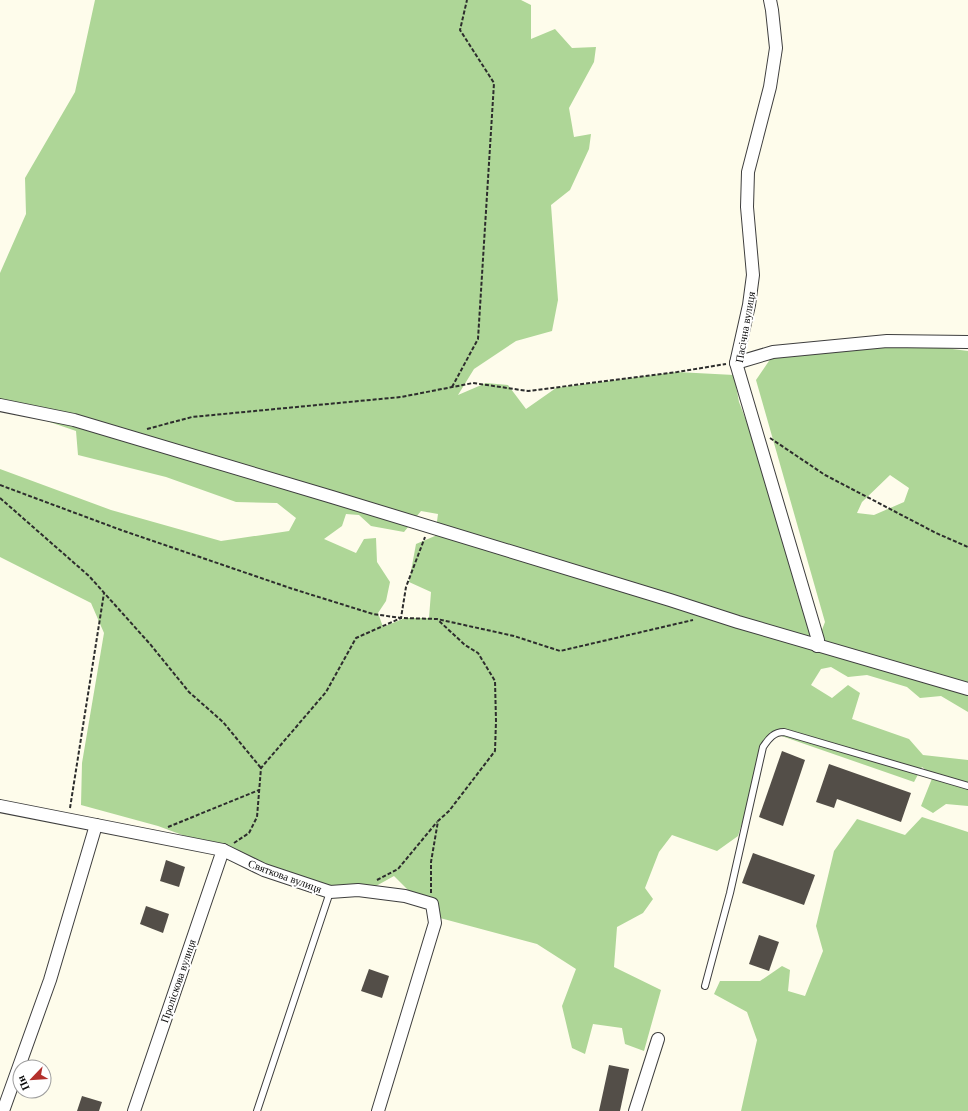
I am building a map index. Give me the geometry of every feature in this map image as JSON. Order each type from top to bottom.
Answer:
[{"type":"street","name":"Пасічна вулиця","points":[[770,0],[776,48],[770,87],[748,172],[747,207],[753,275],[750,305],[736,363],[818,640],[817,646]]},
{"type":"street","points":[[736,363],[773,352],[887,341],[968,342]]},
{"type":"street","points":[[0,405],[74,420],[429,526],[817,646],[968,689]]},
{"type":"street","name":"Святкова вулиця","points":[[0,806],[222,850],[264,870],[330,892],[358,890],[405,896],[432,904]]},
{"type":"street","points":[[3,1111],[50,980],[96,824]]},
{"type":"street","name":"Проліскова вулиця","points":[[134,1111],[222,850]]},
{"type":"street","points":[[378,1111],[435,923],[432,904]]},
{"type":"street","points":[[635,1111],[658,1039]]},
{"type":"lane","points":[[705,986],[730,893],[763,746],[770,737],[779,732],[784,732],[968,786]]},
{"type":"lane","points":[[257,1111],[330,892]]},
{"type":"path","points":[[452,387],[478,339],[494,83],[460,30],[466,0]]},
{"type":"path","points":[[147,429],[192,417],[401,397],[473,383],[528,391],[736,363]]},
{"type":"path","points":[[756,428],[825,475],[936,533],[968,547]]},
{"type":"path","points":[[0,484],[121,530],[293,589],[373,614],[401,618],[438,619],[514,636],[560,651],[689,620]]},
{"type":"path","points":[[0,498],[89,576],[150,644],[189,692],[223,722],[261,768]]},
{"type":"path","points":[[401,618],[406,587],[429,526]]},
{"type":"path","points":[[68,819],[104,593]]},
{"type":"path","points":[[222,850],[250,833],[257,817],[261,768],[326,692],[356,638],[401,618]]},
{"type":"path","points":[[358,890],[398,870],[438,821],[449,812],[495,751],[495,681],[478,654],[465,645],[438,619]]},
{"type":"path","points":[[148,835],[259,790]]},
{"type":"path","points":[[432,904],[431,862],[438,821]]},
{"type":"green space","points":[[95,0],[521,0],[531,5],[531,39],[555,29],[572,48],[596,47],[594,62],[569,108],[574,137],[591,134],[589,149],[570,190],[551,205],[558,300],[552,331],[516,341],[474,369],[458,395],[486,383],[508,385],[526,409],[556,388],[677,372],[734,375],[739,402],[764,467],[797,593],[818,647],[818,640],[825,622],[756,380],[771,358],[914,344],[968,351],[968,712],[941,696],[920,698],[907,687],[867,675],[848,677],[831,667],[821,669],[811,685],[832,698],[848,685],[860,693],[852,719],[909,739],[923,755],[968,760],[968,806],[946,804],[933,813],[921,806],[933,776],[922,767],[914,782],[770,732],[738,836],[717,851],[672,835],[659,852],[645,888],[653,899],[643,913],[617,927],[614,967],[661,990],[644,1051],[625,1044],[622,1028],[593,1024],[585,1054],[572,1048],[562,1006],[576,969],[537,944],[440,918],[421,903],[394,876],[358,896],[158,826],[81,805],[82,763],[104,633],[91,603],[0,557],[0,469],[111,510],[221,541],[289,531],[296,518],[277,503],[236,502],[166,477],[78,455],[76,431],[0,405],[0,273],[26,214],[25,178],[75,92]],"holes":[[[890,475],[909,488],[904,502],[874,515],[857,513],[862,502]],[[421,511],[438,514],[435,536],[416,544],[409,582],[431,592],[429,618],[405,618],[383,627],[378,613],[386,601],[390,582],[377,562],[376,538],[364,539],[356,553],[324,539],[342,526],[346,514],[359,515],[371,526],[404,532]]]},
{"type":"green space","points":[[922,817],[968,832],[968,1111],[741,1111],[757,1040],[747,1012],[714,994],[720,981],[760,981],[782,966],[790,970],[788,991],[805,996],[823,951],[816,926],[834,851],[857,819],[905,835]]},
{"type":"building","points":[[782,751],[805,760],[783,826],[759,817]]},
{"type":"building","points":[[829,764],[911,793],[901,822],[837,799],[834,808],[816,802]]},
{"type":"building","points":[[753,853],[815,875],[804,905],[742,883]]},
{"type":"building","points":[[166,860],[185,867],[179,887],[160,881]]},
{"type":"building","points":[[146,906],[169,914],[163,933],[140,924]]},
{"type":"building","points":[[759,935],[779,942],[769,971],[749,964]]},
{"type":"building","points":[[369,969],[389,976],[382,998],[361,991]]},
{"type":"building","points":[[609,1065],[629,1069],[620,1111],[599,1111]]},
{"type":"building","points":[[82,1096],[102,1102],[99,1111],[77,1111]]}]
